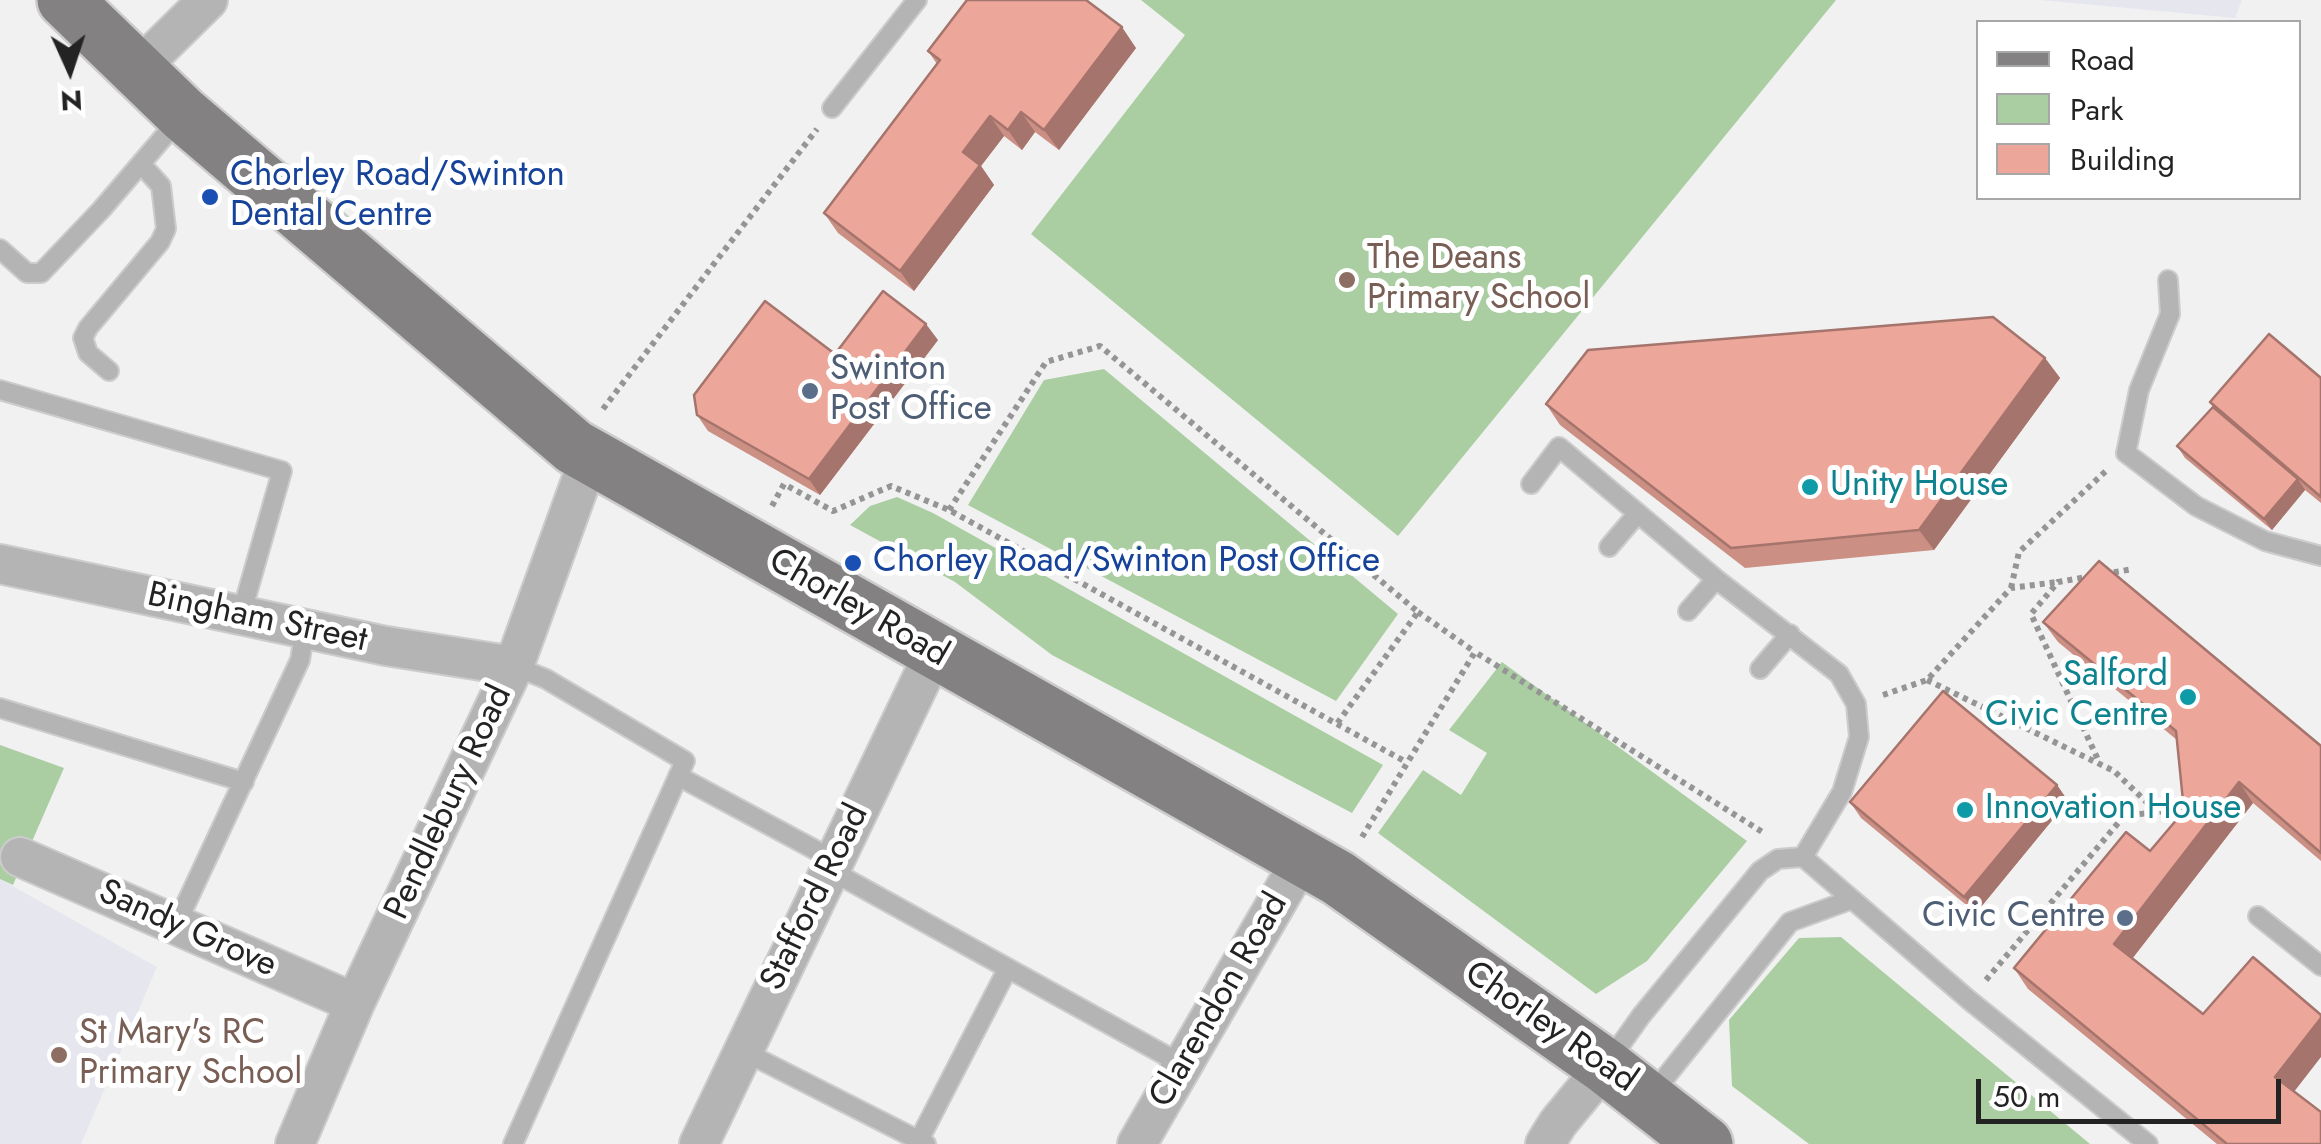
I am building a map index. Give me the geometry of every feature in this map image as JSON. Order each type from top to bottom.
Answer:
[{"type":"main road","name":"Chorley Road","points":[[66,0],[183,114],[582,452],[1321,868],[1605,1066],[1705,1144]]},
{"type":"street","points":[[136,72],[208,0]]},
{"type":"street","name":"Pendlebury Road","points":[[295,1144],[355,1003],[514,666],[582,452]]},
{"type":"street","name":"Bingham Street","points":[[0,564],[386,646],[514,666]]},
{"type":"street","name":"Stafford Road","points":[[698,1144],[934,653]]},
{"type":"street","name":"Sandy Grove","points":[[20,857],[355,1003]]},
{"type":"street","name":"Clarendon Road","points":[[1138,1144],[1183,1065],[1321,868]]},
{"type":"street","points":[[1545,1144],[1605,1066]]},
{"type":"lane","points":[[832,108],[917,0]]},
{"type":"lane","points":[[0,249],[27,273],[41,273],[183,114]]},
{"type":"lane","points":[[109,371],[88,353],[84,338],[88,328],[160,242],[166,228],[161,186],[140,164]]},
{"type":"lane","points":[[2168,280],[2170,314],[2139,390],[2126,453],[2196,506],[2265,541],[2321,556]]},
{"type":"lane","points":[[0,390],[282,471],[242,615]]},
{"type":"lane","points":[[1531,484],[1559,447],[1839,674],[1856,704],[1859,737],[1842,792],[1803,858]]},
{"type":"lane","points":[[1609,547],[1638,514]]},
{"type":"lane","points":[[1688,611],[1716,578]]},
{"type":"lane","points":[[176,925],[300,660],[305,629]]},
{"type":"lane","points":[[1760,669],[1790,634]]},
{"type":"lane","points":[[513,1144],[685,761],[546,678],[514,666]]},
{"type":"lane","points":[[0,708],[244,782]]},
{"type":"lane","points":[[678,776],[1183,1065]]},
{"type":"lane","points":[[1605,1066],[1760,870],[1778,860],[1803,858],[1969,1000],[2148,1144]]},
{"type":"lane","points":[[1648,1098],[1790,922],[1850,900]]},
{"type":"lane","points":[[2258,916],[2321,966]]},
{"type":"lane","points":[[743,1050],[921,1143],[1008,968]]},
{"type":"path","points":[[582,452],[832,108]]},
{"type":"path","points":[[949,510],[1046,362],[1100,346],[1418,612],[1475,652],[1803,858]]},
{"type":"path","points":[[1856,704],[1928,680],[2011,588],[2019,552],[2126,453]]},
{"type":"path","points":[[748,547],[784,484],[833,511],[890,486],[949,510],[1406,762]]},
{"type":"path","points":[[2011,588],[2132,569]]},
{"type":"path","points":[[2058,582],[2031,614],[2100,764]]},
{"type":"path","points":[[1336,725],[1418,612]]},
{"type":"path","points":[[1321,868],[1406,762],[1475,652]]},
{"type":"path","points":[[1928,680],[2114,770],[2156,812]]},
{"type":"path","points":[[1969,1000],[2124,816],[2196,807]]},
{"type":"shaded area","points":[[2040,0],[2242,0],[2235,18]]},
{"type":"shaded area","name":"St Mary's RC Primary School","points":[[0,879],[157,967],[81,1144],[0,1144]]},
{"type":"green space","name":"The Deans Primary School","points":[[1141,0],[1836,0],[1398,536],[1031,234],[1185,35]]},
{"type":"green space","points":[[1104,369],[1398,614],[1336,701],[968,505],[1044,380]]},
{"type":"green space","points":[[897,497],[933,513],[1383,765],[1352,813],[1052,655],[955,582],[850,525],[870,506]]},
{"type":"green space","points":[[1502,662],[1747,841],[1647,961],[1596,994],[1378,833],[1423,770],[1461,795],[1487,753],[1449,730]]},
{"type":"green space","points":[[0,745],[64,768],[13,885],[0,879]]},
{"type":"green space","points":[[1841,937],[2090,1144],[1809,1144],[1732,1086],[1729,1020],[1799,938]]},
{"type":"building","points":[[967,0],[1086,0],[1122,27],[1044,130],[1021,112],[1008,130],[990,116],[963,152],[980,165],[900,271],[824,213],[940,60],[928,51]]},
{"type":"building","name":"Swinton Post Office","points":[[883,291],[926,324],[809,479],[697,415],[694,395],[765,301],[835,354]]},
{"type":"building","name":"Unity House","points":[[1993,317],[2045,358],[1919,530],[1731,548],[1546,404],[1588,350]]},
{"type":"building","points":[[2269,334],[2321,378],[2321,497],[2210,402]]},
{"type":"building","points":[[2213,407],[2298,479],[2264,519],[2177,446]]},
{"type":"building","points":[[2099,561],[2321,746],[2321,853],[2239,782],[2114,944],[2203,1014],[2253,957],[2321,1015],[2275,1077],[2321,1112],[2321,1144],[2227,1144],[2014,968],[2126,832],[2150,851],[2184,811],[2176,731],[2043,622]]},
{"type":"building","name":"Innovation House","points":[[1943,691],[2057,785],[1964,897],[1850,802]]},
{"type":"place","name":"Chorley Road/Swinton Dental Centre","points":[[210,197]]},
{"type":"place","name":"The Deans Primary School","points":[[1347,280]]},
{"type":"place","name":"Swinton Post Office","points":[[810,391]]},
{"type":"place","name":"Unity House","points":[[1810,487]]},
{"type":"place","name":"Chorley Road/Swinton Post Office","points":[[853,563]]},
{"type":"place","name":"Salford Civic Centre","points":[[2188,697]]},
{"type":"place","name":"Innovation House","points":[[1965,810]]},
{"type":"place","name":"Civic Centre","points":[[2125,918]]},
{"type":"place","name":"St Mary's RC Primary School","points":[[59,1055]]}]
